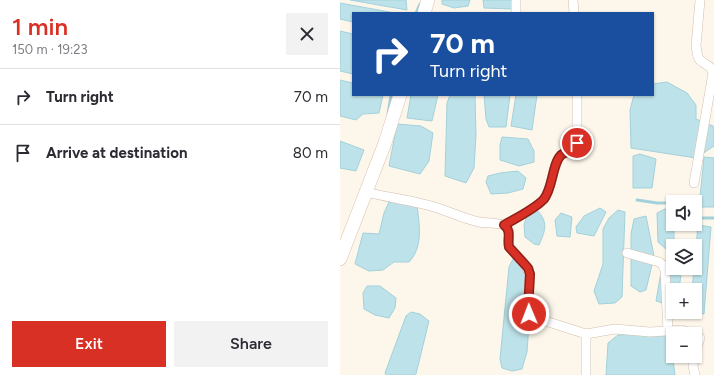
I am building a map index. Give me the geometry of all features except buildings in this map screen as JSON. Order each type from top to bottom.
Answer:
[{"type":"street","points":[[424,12],[428,0]]},
{"type":"street","points":[[516,0],[516,12]]},
{"type":"street","points":[[573,0],[574,12]]},
{"type":"street","points":[[694,183],[713,73],[710,66],[700,60],[697,52],[696,46],[700,0]]},
{"type":"street","points":[[340,259],[389,131],[400,96]]},
{"type":"street","points":[[504,225],[544,198],[550,188],[558,159],[565,152],[575,148],[577,143],[577,96]]},
{"type":"street","points":[[366,192],[423,204],[476,221],[488,224],[504,225],[508,227],[509,247],[528,268],[530,274],[528,310],[529,314],[537,318],[586,334],[616,329],[650,332],[666,331]]},
{"type":"street","points":[[627,253],[659,262],[665,270],[668,327]]},
{"type":"street","points":[[586,334],[586,375]]},
{"type":"street","points":[[693,363],[695,375]]},
{"type":"water","points":[[350,0],[406,0],[407,10]]},
{"type":"water","points":[[442,0],[470,0],[468,6],[454,8],[442,4]]},
{"type":"water","points":[[483,0],[516,0],[511,9],[484,8]]},
{"type":"water","points":[[340,3],[390,12],[352,12],[352,22],[340,19]]},
{"type":"water","points":[[340,31],[352,34],[352,74],[340,71]]},
{"type":"water","points":[[340,80],[352,83],[352,96],[383,96],[379,113],[363,114],[356,120],[340,116]]},
{"type":"water","points":[[667,82],[687,93],[696,105],[696,119],[713,126],[714,146],[696,158],[631,148],[630,110],[634,96],[654,96],[654,84]]},
{"type":"water","points":[[411,96],[438,96],[432,121],[407,118]]},
{"type":"water","points":[[450,96],[475,96],[476,135],[474,168],[466,183],[445,176],[447,103]]},
{"type":"water","points":[[484,96],[510,96],[506,127],[489,127],[486,119]]},
{"type":"water","points":[[516,96],[537,96],[532,130],[511,126]]},
{"type":"water","points":[[397,124],[421,126],[433,133],[429,161],[420,174],[389,166]]},
{"type":"water","points":[[502,137],[528,139],[534,151],[534,162],[519,166],[500,160],[500,145]]},
{"type":"water","points":[[340,141],[364,150],[356,171],[340,168]]},
{"type":"water","points":[[640,154],[656,159],[652,188],[633,188],[633,156]]},
{"type":"water","points":[[704,157],[714,158],[714,207],[702,207],[702,195],[700,195]]},
{"type":"water","points":[[518,171],[526,178],[523,189],[508,193],[491,194],[486,182],[488,176]]},
{"type":"water","points":[[401,200],[417,204],[419,242],[414,256],[409,262],[394,262],[383,270],[369,271],[355,264],[363,233],[379,234],[384,213],[389,202]]},
{"type":"water","points":[[600,208],[606,212],[594,236],[577,233],[576,227],[584,216]]},
{"type":"water","points":[[666,209],[666,231],[674,231],[674,239],[666,239],[666,249],[658,242],[657,213]]},
{"type":"water","points":[[537,210],[543,219],[545,227],[539,245],[534,244],[525,237],[524,225],[528,212]]},
{"type":"water","points":[[618,210],[625,212],[622,297],[615,303],[599,304],[594,291],[603,264],[603,229],[609,218]]},
{"type":"water","points":[[561,213],[572,217],[570,237],[557,236],[555,220]]},
{"type":"water","points":[[646,216],[654,256],[646,290],[640,292],[631,286],[631,234],[634,219]]},
{"type":"water","points":[[702,226],[711,227],[704,314],[702,313],[702,283],[693,283],[693,275],[702,275],[702,239],[697,239],[697,231],[702,231]]},
{"type":"water","points":[[521,256],[533,267],[527,352],[522,369],[512,371],[502,368],[500,359],[509,267],[514,257]]},
{"type":"water","points":[[661,272],[666,272],[666,275],[681,275],[680,283],[666,283],[666,304],[656,301]]},
{"type":"water","points":[[367,286],[380,286],[396,298],[395,308],[389,318],[375,315],[364,309],[363,293]]},
{"type":"water","points":[[411,312],[420,314],[429,321],[416,374],[386,375],[385,373],[406,316]]},
{"type":"water","points":[[660,333],[666,335],[666,363],[673,363],[675,375],[606,375],[608,343],[618,335]]},
{"type":"waterway","points":[[416,12],[420,4]]},
{"type":"waterway","points":[[388,114],[391,96]]},
{"type":"waterway","points":[[637,200],[666,203]]},
{"type":"waterway","points":[[702,218],[714,218]]},
{"type":"route","points":[[529,314],[530,274],[528,268],[509,247],[508,227],[504,225],[544,198],[550,188],[558,159],[565,152],[575,148],[577,143]]}]
